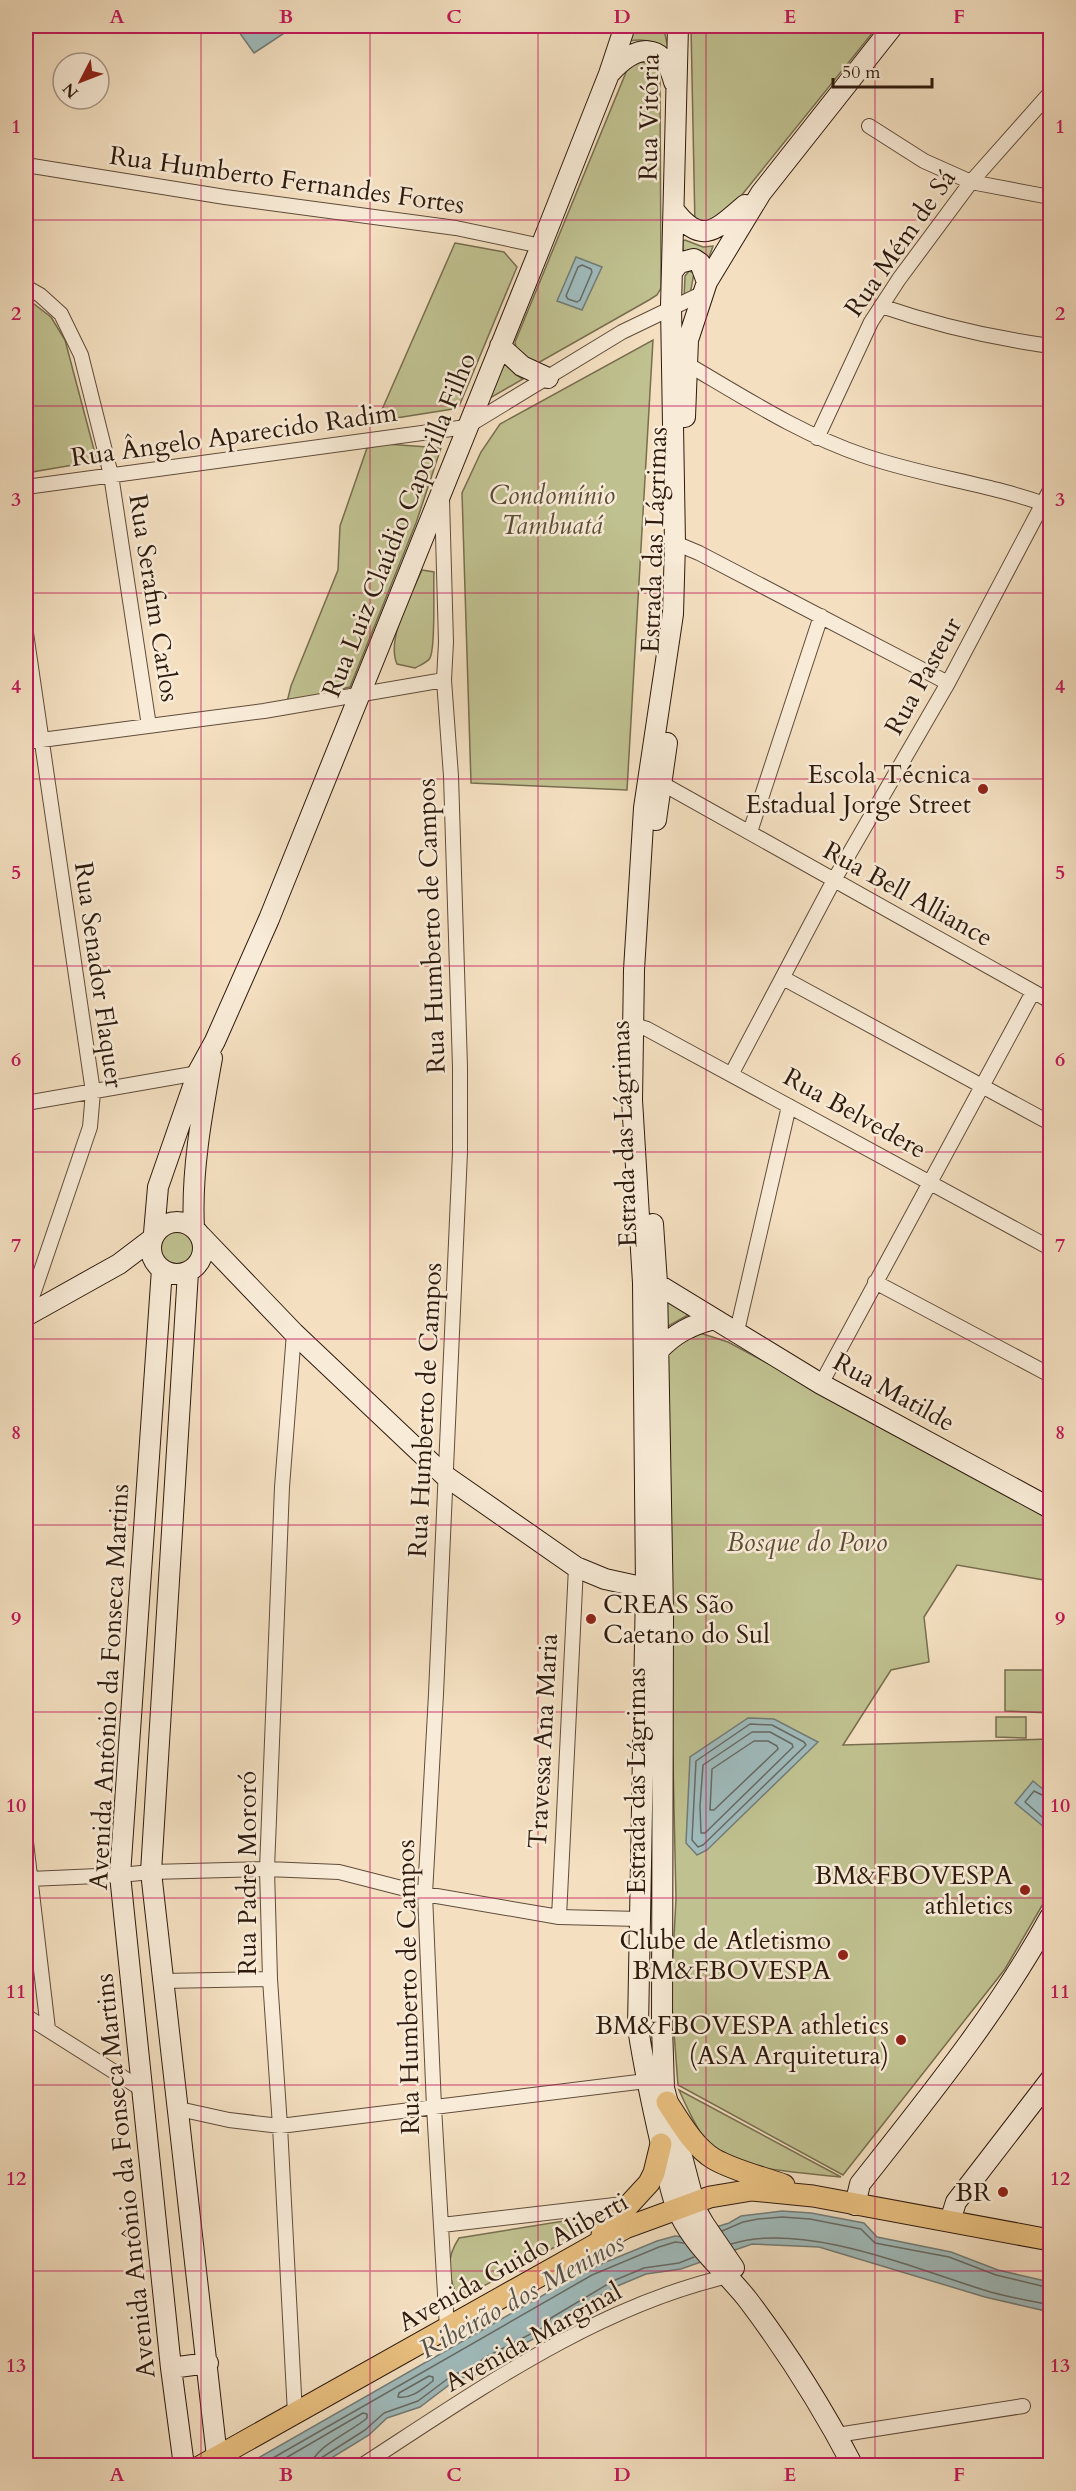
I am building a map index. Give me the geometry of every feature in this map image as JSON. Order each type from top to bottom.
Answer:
[{"type":"main road","points":[[667,2102],[689,2134],[715,2160],[813,2196]]},
{"type":"main road","points":[[586,2250],[649,2183],[654,2173],[661,2144]]},
{"type":"main road","name":"Avenida Guido Aliberti","points":[[209,2462],[625,2228],[710,2197],[753,2190],[813,2196],[1050,2240]]},
{"type":"street","name":"Rua Luiz Claúdio Capovilla Filho","points":[[153,1236],[158,1187],[180,1120],[204,1071],[269,919],[361,694],[609,74],[625,26]]},
{"type":"street","name":"Estrada das Lágrimas","points":[[681,544],[689,336],[704,288],[761,193],[893,26]]},
{"type":"street","name":"Rua Vitória","points":[[674,210],[676,27]]},
{"type":"street","points":[[609,74],[626,57],[636,51],[647,50],[666,62],[671,70],[677,91]]},
{"type":"street","name":"Rua Mém de Sá","points":[[817,438],[857,349],[881,306],[971,182],[1050,93]]},
{"type":"street","points":[[869,126],[924,160],[971,182],[1050,197]]},
{"type":"street","name":"Rua Humberto Fernandes Fortes","points":[[26,165],[225,197],[456,228],[541,246]]},
{"type":"street","points":[[674,210],[688,227],[711,232],[718,229],[761,193]]},
{"type":"street","name":"Estrada das Lágrimas","points":[[674,210],[671,307],[683,625],[655,780],[637,902],[640,1027],[632,1100],[658,1351],[654,1588],[639,1919],[638,2028],[646,2081],[661,2144],[685,2205],[696,2226],[825,2411],[853,2466]]},
{"type":"street","points":[[672,272],[680,263],[694,259],[703,269],[704,288]]},
{"type":"street","name":"Rua Serafim Carlos","points":[[26,287],[40,295],[61,314],[75,339],[111,475],[149,726]]},
{"type":"street","name":"Rua Ângelo Aparecido Radim","points":[[26,487],[466,427],[622,332],[704,288]]},
{"type":"street","points":[[881,306],[948,326],[1013,341],[1050,346]]},
{"type":"street","points":[[500,346],[522,366],[548,378]]},
{"type":"street","points":[[687,364],[817,438],[865,456],[925,474],[1047,505]]},
{"type":"street","name":"Rua Pasteur","points":[[732,1073],[834,880],[948,683],[1047,505],[1050,490]]},
{"type":"street","name":"Rua Humberto de Campos","points":[[442,494],[446,642],[444,680],[451,776],[460,1152],[425,1894],[434,2108],[447,2328]]},
{"type":"street","points":[[681,544],[948,683]]},
{"type":"street","points":[[750,832],[821,616]]},
{"type":"street","name":"Rua Senador Flaquer","points":[[26,633],[93,1092],[90,1127],[26,1315]]},
{"type":"street","points":[[26,742],[264,711],[444,680]]},
{"type":"street","name":"Rua Bell Alliance","points":[[655,780],[1050,1001]]},
{"type":"street","points":[[783,978],[1050,1123]]},
{"type":"street","points":[[821,1384],[874,1282],[983,1087],[1033,992]]},
{"type":"street","name":"Rua Belvedere","points":[[640,1027],[732,1073],[1050,1248]]},
{"type":"street","name":"Rua Luiz Claúdio Capovilla Filho","points":[[197,1232],[193,1210],[202,1122],[204,1071]]},
{"type":"street","points":[[26,1103],[204,1071]]},
{"type":"street","points":[[737,1331],[789,1106]]},
{"type":"street","points":[[180,1120],[202,1122]]},
{"type":"street","points":[[26,1315],[119,1264],[171,1222],[182,1222],[197,1232],[294,1333],[444,1475],[576,1567],[605,1579],[654,1588]]},
{"type":"street","points":[[190,1271],[203,1256],[204,1247],[197,1232]]},
{"type":"street","points":[[153,1236],[151,1254],[160,1267]]},
{"type":"street","points":[[119,1264],[142,1262],[177,1274],[190,1271],[228,1274],[254,1290]]},
{"type":"street","name":"Avenida Antônio da Fonseca Martins","points":[[160,1267],[120,1875],[171,2368],[184,2466]]},
{"type":"street","name":"Avenida Antônio da Fonseca Martins","points":[[190,1271],[151,1872],[208,2364],[209,2462]]},
{"type":"street","name":"Estrada das Lágrimas","points":[[650,1279],[664,2088],[685,2205]]},
{"type":"street","name":"Rua Matilde","points":[[650,1279],[821,1384],[1048,1504]]},
{"type":"street","points":[[874,1282],[1050,1375]]},
{"type":"street","points":[[658,1351],[673,1336],[685,1329],[714,1319]]},
{"type":"street","name":"Rua Padre Mororó","points":[[294,1333],[282,1487],[267,1869],[270,1979],[295,2414]]},
{"type":"street","name":"Travessa Ana Maria","points":[[560,1917],[576,1567]]},
{"type":"street","points":[[26,1843],[48,2029]]},
{"type":"street","points":[[30,1879],[151,1872],[267,1869],[339,1872],[425,1894],[560,1917],[639,1919]]},
{"type":"street","points":[[855,2205],[860,2184],[1007,1988],[1050,1917]]},
{"type":"street","points":[[162,1981],[270,1979]]},
{"type":"street","points":[[26,2016],[143,2090]]},
{"type":"street","points":[[950,2221],[956,2202],[1050,2080]]},
{"type":"street","points":[[179,2109],[229,2120],[280,2126],[646,2081]]},
{"type":"street","points":[[1028,2109],[1050,2094]]},
{"type":"street","points":[[442,2225],[632,2203]]},
{"type":"street","name":"Avenida Marginal","points":[[361,2466],[514,2370],[597,2324],[663,2296],[731,2275]]},
{"type":"street","points":[[171,2368],[208,2364]]},
{"type":"street","points":[[837,2435],[1023,2406]]},
{"type":"green space","points":[[635,26],[663,26],[669,51],[650,41],[629,41]]},
{"type":"green space","points":[[691,26],[878,26],[716,227],[695,226]]},
{"type":"green space","points":[[641,62],[654,68],[660,80],[661,288],[657,295],[649,300],[538,363],[533,363],[516,348],[515,342],[627,70],[632,64]]},
{"type":"green space","points":[[683,241],[703,247],[713,246],[708,260],[683,253]]},
{"type":"green space","points":[[455,243],[504,252],[517,267],[460,404],[453,409],[377,421]]},
{"type":"green space","points":[[689,271],[694,273],[690,295],[684,298],[685,276]]},
{"type":"green space","points":[[26,298],[51,317],[65,340],[97,461],[26,473]]},
{"type":"green space","name":"Condomínio Tambuatá","points":[[653,340],[627,790],[471,783],[462,493],[481,452],[500,424]]},
{"type":"green space","points":[[505,362],[516,375],[523,379],[490,398]]},
{"type":"green space","points":[[386,444],[441,448],[416,523],[350,687],[287,702],[291,686],[338,570],[340,526],[367,448]]},
{"type":"green space","points":[[422,570],[434,572],[433,642],[430,658],[415,668],[397,664],[394,654],[401,617]]},
{"type":"green space","points":[[177,1228],[191,1234],[197,1248],[191,1262],[177,1268],[163,1262],[157,1248],[163,1234]]},
{"type":"green space","points":[[664,1296],[697,1314],[686,1316],[665,1328]]},
{"type":"green space","name":"Bosque do Povo","points":[[700,1333],[728,1342],[1050,1516],[1050,1581],[957,1565],[924,1617],[929,1662],[891,1670],[843,1745],[1050,1739],[1050,1892],[1005,1969],[843,2175],[678,2085],[671,1993],[676,1899],[664,1352],[680,1338]]},
{"type":"green space","points":[[1005,1670],[1050,1670],[1050,1713],[1005,1711]]},
{"type":"green space","points":[[996,1717],[1026,1717],[1026,1738],[996,1737]]},
{"type":"green space","points":[[679,2090],[841,2177],[752,2166],[721,2155],[701,2134]]},
{"type":"green space","points":[[582,2218],[584,2231],[458,2300],[449,2269],[451,2254],[459,2238]]},
{"type":"water","points":[[248,26],[291,26],[292,28],[254,53],[239,32]]},
{"type":"water","points":[[576,257],[602,267],[582,310],[557,301]]},
{"type":"water","points":[[748,1718],[774,1719],[818,1742],[707,1850],[697,1855],[686,1843],[690,1757]]},
{"type":"water","points":[[1033,1781],[1050,1795],[1050,1832],[1015,1803]]},
{"type":"water","points":[[782,2211],[811,2213],[864,2223],[877,2237],[951,2252],[998,2270],[1050,2282],[1050,2312],[985,2297],[819,2247],[752,2244],[681,2269],[646,2274],[615,2287],[554,2323],[549,2331],[487,2363],[475,2375],[457,2379],[420,2407],[387,2418],[369,2435],[320,2465],[250,2466],[258,2458],[589,2269],[657,2241],[675,2236],[684,2237],[729,2223],[741,2216]]},
{"type":"place","name":"Escola Técnica Estadual Jorge Street","points":[[983,789]]},
{"type":"place","name":"CREAS São Caetano do Sul","points":[[591,1619]]},
{"type":"place","name":"BM&FBOVESPA athletics","points":[[1025,1890]]},
{"type":"place","name":"Clube de Atletismo BM&FBOVESPA","points":[[843,1955]]},
{"type":"place","name":"BM&FBOVESPA athletics (ASA Arquitetura)","points":[[901,2040]]},
{"type":"place","name":"BR","points":[[1003,2192]]},
{"type":"water label","name":"Ribeirão dos Meninos","points":[[522,2296]]}]
